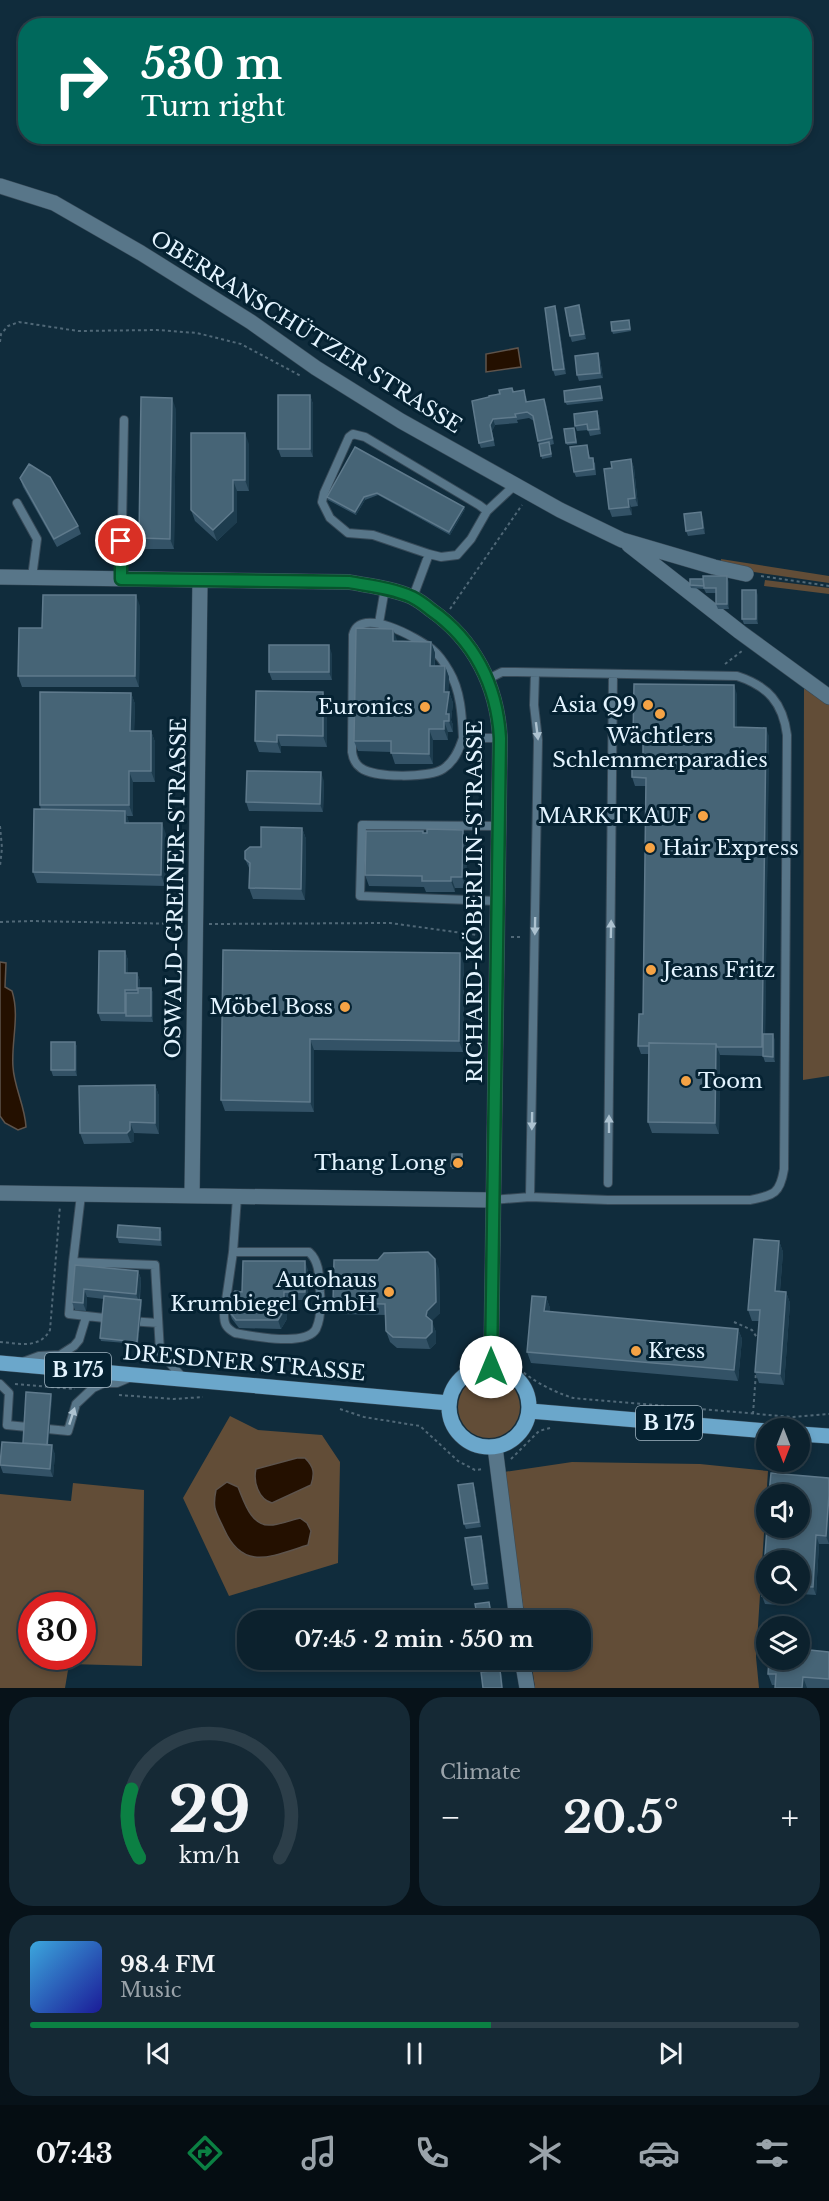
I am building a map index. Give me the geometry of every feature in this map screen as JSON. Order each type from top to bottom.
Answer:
[{"type":"main road","name":"DRESDNER STRASSE","points":[[0,1363],[449,1403]]},
{"type":"main road","points":[[491,1367],[504,1369],[516,1377],[526,1392],[530,1411],[519,1434],[509,1442],[495,1447],[485,1447],[463,1438],[455,1429],[449,1403],[455,1385],[462,1377],[472,1371],[491,1367]]},
{"type":"main road","name":"B 175","points":[[530,1411],[756,1430]]},
{"type":"main road","points":[[810,1435],[829,1436]]},
{"type":"street","name":"OBERRANSCHÜTZER STRASSE","points":[[0,186],[54,203],[132,247],[251,322],[322,372],[400,421],[560,510],[622,540],[746,574]]},
{"type":"street","points":[[622,540],[829,697]]},
{"type":"street","name":"RICHARD-KÖBERLIN-STRASSE","points":[[0,577],[349,582],[385,588],[413,597],[443,618],[469,645],[488,679],[497,711],[500,738],[491,1367]]},
{"type":"street","name":"OSWALD-GREINER-STRASSE","points":[[192,1196],[201,581]]},
{"type":"street","points":[[0,1193],[492,1200]]},
{"type":"street","points":[[495,1447],[516,1610]]},
{"type":"street","points":[[524,1670],[527,1688]]},
{"type":"lane","points":[[121,579],[124,420]]},
{"type":"lane","points":[[487,511],[365,437],[353,434],[350,436],[324,493],[322,502],[330,518],[348,533],[373,535],[441,557],[458,555],[471,539],[487,511],[516,484]]},
{"type":"lane","points":[[17,503],[37,539],[32,577]]},
{"type":"lane","points":[[413,597],[429,554]]},
{"type":"lane","points":[[379,623],[385,588]]},
{"type":"lane","points":[[379,623],[400,631],[429,647],[449,670],[460,703],[463,738],[456,756],[435,773],[378,775],[362,770],[357,765],[352,752],[353,635],[354,629],[359,624],[379,623]]},
{"type":"lane","points":[[488,679],[502,672],[737,676],[760,686],[774,699],[785,716],[787,764],[784,1169],[781,1186],[770,1196],[750,1200],[608,1200],[530,1197],[492,1200]]},
{"type":"lane","points":[[530,1197],[538,740],[534,705],[535,673]]},
{"type":"lane","points":[[608,1183],[613,674]]},
{"type":"lane","points":[[463,738],[500,738]]},
{"type":"lane","points":[[497,901],[360,896],[362,825],[498,826]]},
{"type":"lane","points":[[81,1195],[69,1314],[158,1323]]},
{"type":"lane","points":[[233,1252],[309,1252],[314,1257],[318,1269],[320,1298],[315,1330],[309,1335],[296,1339],[235,1334],[227,1329],[224,1314],[233,1252],[237,1197]]},
{"type":"lane","points":[[73,1262],[155,1266],[160,1352],[184,1379]]},
{"type":"lane","points":[[17,1364],[39,1356],[60,1355],[74,1347],[79,1340],[86,1317]]},
{"type":"lane","points":[[0,1384],[9,1392],[8,1425],[68,1431],[76,1404],[90,1391],[104,1383],[117,1383],[138,1375]]},
{"type":"path","points":[[0,342],[1,334],[8,326],[20,322],[78,332],[157,330],[197,333],[241,344],[307,379]]},
{"type":"path","points":[[443,618],[530,492]]},
{"type":"path","points":[[746,574],[829,586]]},
{"type":"path","points":[[713,675],[730,659],[754,642]]},
{"type":"path","points":[[0,826],[2,848],[0,866]]},
{"type":"path","points":[[0,922],[390,923],[497,937],[535,937]]},
{"type":"path","points":[[0,1342],[34,1344],[42,1341],[50,1330],[62,1195]]},
{"type":"path","points":[[734,1322],[752,1330],[758,1340]]},
{"type":"path","points":[[505,1346],[508,1355],[523,1371],[553,1392],[573,1398],[793,1417],[829,1414]]},
{"type":"path","points":[[753,1414],[756,1371]]},
{"type":"path","points":[[12,1383],[90,1391]]},
{"type":"path","points":[[116,1395],[174,1399],[212,1396]]},
{"type":"path","points":[[335,1407],[364,1417],[420,1426],[449,1454],[475,1470],[506,1465],[539,1431],[555,1427]]},
{"type":"shaded area","points":[[518,348],[521,367],[486,372],[486,354]]},
{"type":"shaded area","points":[[721,559],[829,576],[829,583],[747,571],[721,565]]},
{"type":"shaded area","points":[[765,580],[829,588],[829,594],[764,586]]},
{"type":"shaded area","points":[[804,685],[829,702],[829,1076],[803,1080]]},
{"type":"shaded area","points":[[0,962],[6,963],[5,987],[12,991],[14,1000],[13,1067],[26,1127],[18,1130],[5,1123],[0,1116]]},
{"type":"shaded area","points":[[489,1376],[506,1381],[511,1385],[515,1390],[520,1407],[515,1424],[511,1429],[506,1433],[489,1438],[472,1433],[467,1429],[463,1424],[458,1407],[463,1390],[467,1385],[472,1381]]},
{"type":"shaded area","points":[[230,1416],[258,1430],[322,1435],[340,1462],[338,1563],[229,1596],[183,1498]]},
{"type":"shaded area","points":[[305,1458],[312,1467],[311,1485],[272,1503],[263,1498],[255,1479],[256,1469]]},
{"type":"shaded area","points":[[572,1462],[700,1464],[768,1472],[767,1484],[756,1484],[756,1538],[764,1538],[763,1550],[756,1550],[756,1604],[759,1604],[759,1616],[756,1616],[756,1670],[759,1688],[535,1688],[533,1670],[591,1670],[591,1610],[524,1610],[504,1472]]},
{"type":"shaded area","points":[[227,1482],[238,1487],[249,1512],[258,1522],[264,1525],[274,1525],[300,1518],[307,1523],[311,1531],[308,1545],[260,1557],[249,1556],[240,1551],[232,1542],[215,1506],[216,1490]]},
{"type":"shaded area","points":[[73,1483],[144,1490],[142,1666],[96,1665],[96,1592],[18,1592],[18,1670],[68,1670],[65,1688],[0,1688],[0,1494],[71,1501]]},
{"type":"building","points":[[579,305],[584,334],[570,336],[565,308]]},
{"type":"building","points":[[555,306],[564,369],[553,370],[545,308]]},
{"type":"building","points":[[629,320],[630,329],[612,331],[611,322]]},
{"type":"building","points":[[598,353],[600,373],[577,375],[575,356]]},
{"type":"building","points":[[600,386],[602,398],[565,402],[564,391]]},
{"type":"building","points":[[512,388],[513,392],[524,390],[526,402],[544,399],[552,438],[538,441],[533,416],[527,412],[515,414],[516,417],[493,419],[490,425],[493,440],[479,443],[472,401],[500,394],[499,390]]},
{"type":"building","points":[[278,395],[310,395],[310,449],[278,449]]},
{"type":"building","points":[[141,397],[172,398],[170,539],[139,538]]},
{"type":"building","points":[[597,411],[599,429],[588,430],[587,424],[575,426],[574,414]]},
{"type":"building","points":[[574,428],[576,442],[566,443],[564,429]]},
{"type":"building","points":[[191,433],[245,433],[245,480],[233,480],[233,511],[213,530],[191,510]]},
{"type":"building","points":[[549,442],[551,454],[541,456],[539,444]]},
{"type":"building","points":[[587,445],[589,458],[593,458],[594,469],[574,472],[570,447]]},
{"type":"building","points":[[355,447],[464,507],[449,532],[377,493],[364,497],[355,512],[327,497]]},
{"type":"building","points":[[631,459],[635,498],[628,499],[629,507],[609,509],[604,469],[612,468],[611,462]]},
{"type":"building","points":[[29,464],[50,477],[78,526],[54,539],[20,478]]},
{"type":"building","points":[[701,512],[703,528],[686,531],[684,514]]},
{"type":"building","points":[[703,576],[727,576],[727,604],[716,604],[716,588],[704,588]]},
{"type":"building","points":[[690,579],[703,579],[704,586],[690,585]]},
{"type":"building","points":[[742,590],[756,590],[756,619],[742,619]]},
{"type":"building","points":[[43,595],[136,595],[135,676],[18,676],[19,628],[42,628]]},
{"type":"building","points":[[356,628],[393,629],[393,641],[431,642],[430,666],[445,666],[444,692],[449,692],[446,714],[449,714],[449,721],[444,721],[444,729],[429,729],[429,754],[391,753],[391,741],[354,741]]},
{"type":"building","points":[[269,645],[329,645],[329,672],[269,672]]},
{"type":"building","points":[[634,684],[734,685],[734,727],[766,728],[762,1047],[649,1043],[649,1046],[638,1046],[639,1014],[643,1014],[646,778],[632,777],[632,767],[643,768],[643,737],[633,737]]},
{"type":"building","points":[[256,691],[323,692],[323,736],[277,735],[277,742],[255,741]]},
{"type":"building","points":[[40,692],[131,693],[130,731],[151,731],[151,771],[129,771],[129,805],[40,805]]},
{"type":"building","points":[[247,771],[321,772],[320,804],[246,802]]},
{"type":"building","points":[[34,809],[125,811],[125,823],[162,823],[161,875],[33,872]]},
{"type":"building","points":[[261,827],[302,828],[301,889],[249,888],[250,863],[245,859],[245,851],[250,847],[261,847]]},
{"type":"building","points":[[427,829],[463,830],[462,877],[451,877],[451,881],[422,881],[422,876],[365,875],[366,831],[423,831],[427,833]]},
{"type":"building","name":"Möbel Boss","points":[[223,950],[460,953],[459,1041],[310,1039],[310,1102],[221,1100]]},
{"type":"building","points":[[99,951],[125,951],[125,973],[137,973],[137,990],[125,990],[125,1013],[98,1013]]},
{"type":"building","points":[[138,988],[151,988],[151,1016],[126,1016],[126,993],[138,993]]},
{"type":"building","points":[[763,1034],[773,1034],[773,1057],[763,1056]]},
{"type":"building","points":[[51,1042],[75,1042],[75,1070],[51,1070]]},
{"type":"building","name":"Toom","points":[[649,1043],[716,1044],[715,1123],[648,1122]]},
{"type":"building","points":[[155,1085],[155,1123],[130,1122],[130,1130],[127,1133],[80,1133],[79,1086]]},
{"type":"building","name":"Thang Long","points":[[452,1154],[462,1154],[462,1167],[451,1166]]},
{"type":"building","points":[[118,1225],[160,1228],[160,1240],[117,1237]]},
{"type":"building","points":[[754,1239],[779,1241],[775,1291],[786,1292],[780,1374],[755,1372],[760,1310],[748,1310]]},
{"type":"building","name":"Autohaus Krumbiegel GmbH","points":[[428,1252],[435,1259],[436,1302],[427,1311],[426,1316],[432,1321],[432,1332],[426,1338],[393,1337],[386,1331],[385,1304],[333,1303],[334,1260],[378,1260],[384,1253]]},
{"type":"building","points":[[243,1261],[305,1261],[305,1292],[284,1292],[284,1310],[278,1320],[236,1320],[229,1311],[229,1298],[235,1291],[242,1292]]},
{"type":"building","points":[[75,1265],[138,1271],[136,1294],[84,1289],[83,1303],[72,1302]]},
{"type":"building","points":[[104,1296],[141,1300],[137,1342],[100,1338]]},
{"type":"building","name":"Kress","points":[[532,1296],[546,1297],[544,1311],[738,1329],[734,1370],[527,1352]]},
{"type":"building","points":[[26,1392],[51,1394],[47,1445],[23,1443]]},
{"type":"building","points":[[2,1442],[52,1445],[50,1469],[0,1465]]},
{"type":"building","points":[[771,1473],[829,1478],[826,1536],[816,1535],[813,1587],[810,1587],[810,1550],[765,1550],[766,1538],[810,1538],[810,1484],[770,1484]]},
{"type":"building","points":[[473,1483],[479,1522],[464,1524],[458,1485]]},
{"type":"building","points":[[481,1536],[487,1583],[472,1585],[465,1538]]},
{"type":"building","points":[[489,1602],[490,1610],[476,1610],[475,1604]]},
{"type":"building","points":[[810,1650],[829,1652],[829,1679],[803,1677],[802,1688],[775,1688],[776,1674],[768,1674],[768,1670],[810,1670]]},
{"type":"building","points":[[500,1670],[502,1688],[483,1688],[481,1672]]},
{"type":"place","name":"Asia Q9","points":[[648,705]]},
{"type":"place","name":"Euronics","points":[[425,707]]},
{"type":"place","name":"Wächtlers Schlemmerparadies","points":[[660,714]]},
{"type":"place","name":"MARKTKAUF","points":[[703,816]]},
{"type":"place","name":"Hair Express","points":[[650,848]]},
{"type":"place","name":"Jeans Fritz","points":[[651,970]]},
{"type":"place","name":"Möbel Boss","points":[[345,1007]]},
{"type":"place","name":"Toom","points":[[686,1081]]},
{"type":"place","name":"Thang Long","points":[[458,1163]]},
{"type":"place","name":"Autohaus Krumbiegel GmbH","points":[[389,1292]]},
{"type":"place","name":"Kress","points":[[636,1351]]},
{"type":"route","points":[[121,541],[121,579],[349,582],[385,588],[413,597],[457,631],[469,645],[488,679],[499,720],[500,738],[491,1367]]}]
